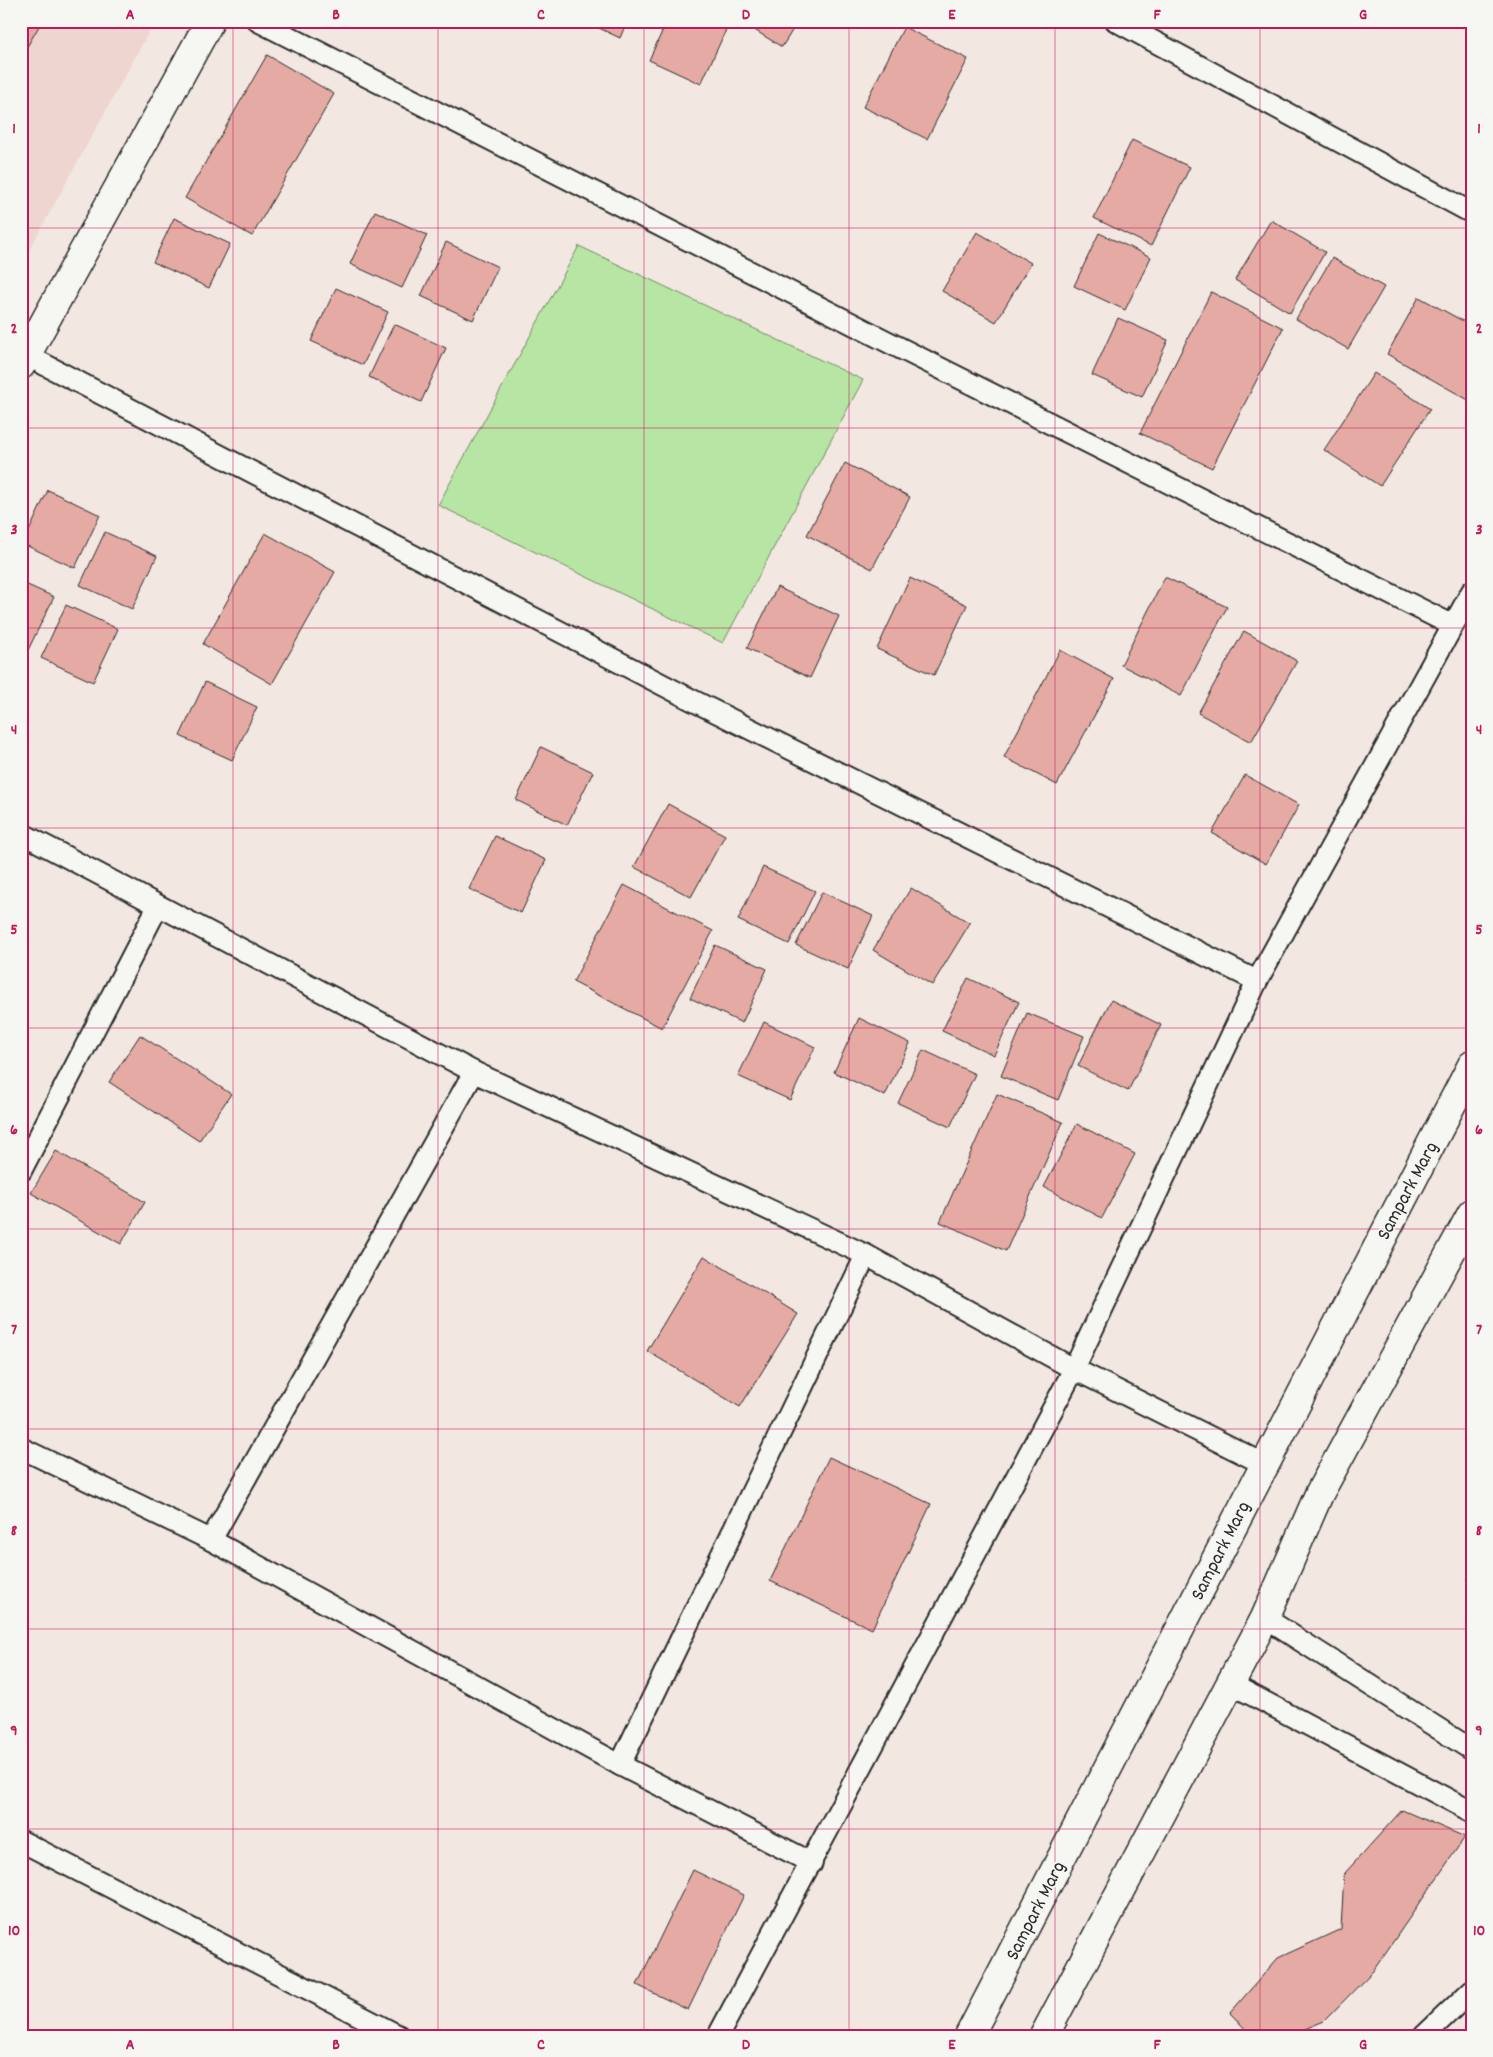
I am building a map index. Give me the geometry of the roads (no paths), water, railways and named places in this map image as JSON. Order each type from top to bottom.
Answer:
[{"type":"street","points":[[24,360],[210,21]]},
{"type":"street","name":"Sampark Marg","points":[[969,2036],[1472,1065]]},
{"type":"street","points":[[1044,2036],[1265,1618],[1320,1494],[1472,1213]]},
{"type":"lane","points":[[258,21],[894,345],[1452,625]]},
{"type":"lane","points":[[1116,21],[1472,213]]},
{"type":"lane","points":[[24,360],[685,697],[1257,981]]},
{"type":"lane","points":[[718,2036],[1074,1369],[1257,981],[1472,591]]},
{"type":"lane","points":[[21,833],[474,1072],[866,1255],[1074,1369],[1264,1464]]},
{"type":"lane","points":[[21,1171],[158,906]]},
{"type":"lane","points":[[210,1540],[474,1072]]},
{"type":"lane","points":[[620,1765],[866,1255]]},
{"type":"lane","points":[[21,1448],[210,1540],[620,1765],[812,1863]]},
{"type":"lane","points":[[1265,1618],[1472,1750]]},
{"type":"lane","points":[[1231,1684],[1472,1812]]},
{"type":"lane","points":[[21,1841],[398,2036]]},
{"type":"lane","points":[[1424,2036],[1472,1990]]}]
